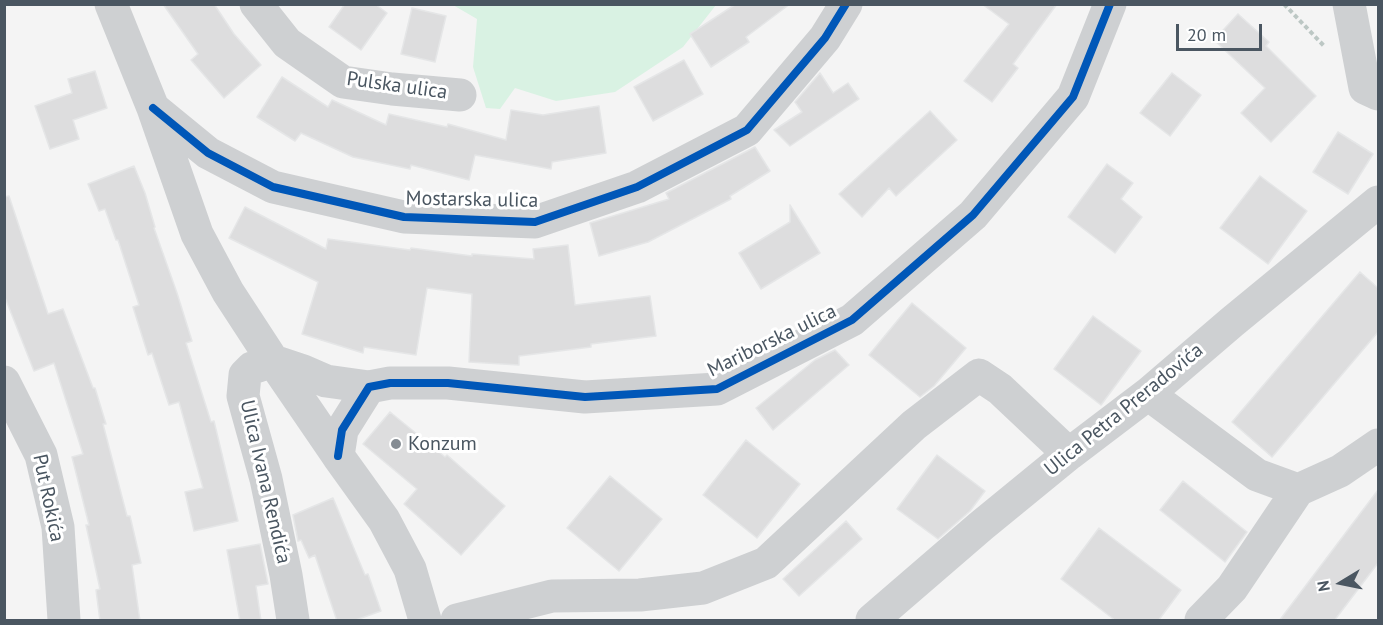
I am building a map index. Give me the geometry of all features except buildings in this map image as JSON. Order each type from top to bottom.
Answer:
[{"type":"street","points":[[111,4],[153,108],[197,234],[228,292],[273,361],[384,520],[410,569],[425,621]]},
{"type":"street","name":"Pulska ulica","points":[[256,4],[286,43],[343,82],[460,95]]},
{"type":"street","name":"Mostarska ulica","points":[[153,108],[208,153],[273,187],[404,218],[535,222],[637,187],[747,130],[825,38],[846,4]]},
{"type":"street","name":"Mariborska ulica","points":[[273,361],[327,381],[369,387],[390,383],[448,383],[585,397],[717,389],[852,320],[973,215],[1074,97],[1110,4]]},
{"type":"street","points":[[1349,4],[1365,88],[1378,94]]},
{"type":"street","name":"Ulica Petra Preradovića","points":[[872,621],[981,526],[1069,454],[1148,394],[1378,202]]},
{"type":"street","name":"Ulica Ivana Rendića","points":[[273,361],[252,368],[245,375],[243,396],[266,479],[286,575],[292,621]]},
{"type":"street","points":[[457,621],[552,596],[640,595],[703,588],[766,563],[914,425],[979,375],[1000,390],[1069,454]]},
{"type":"street","name":"Put Rokića","points":[[4,382],[41,455],[58,527],[64,621]]},
{"type":"street","points":[[338,456],[342,430],[369,387]]},
{"type":"street","points":[[1148,394],[1257,475],[1298,490]]},
{"type":"street","points":[[1201,621],[1232,588],[1298,490],[1340,471],[1378,446]]},
{"type":"green space","points":[[453,5],[716,5],[683,47],[615,92],[556,101],[515,88],[500,109],[486,108],[473,67],[477,19]]},
{"type":"cycle path","points":[[153,108],[208,153],[273,187],[404,217],[535,222],[637,187],[747,130],[825,38],[846,4]]},
{"type":"cycle path","points":[[338,456],[342,430],[369,387],[390,383],[448,383],[585,397],[717,389],[852,320],[973,215],[1073,97],[1110,4]]},
{"type":"place","name":"Konzum","points":[[396,444]]}]
